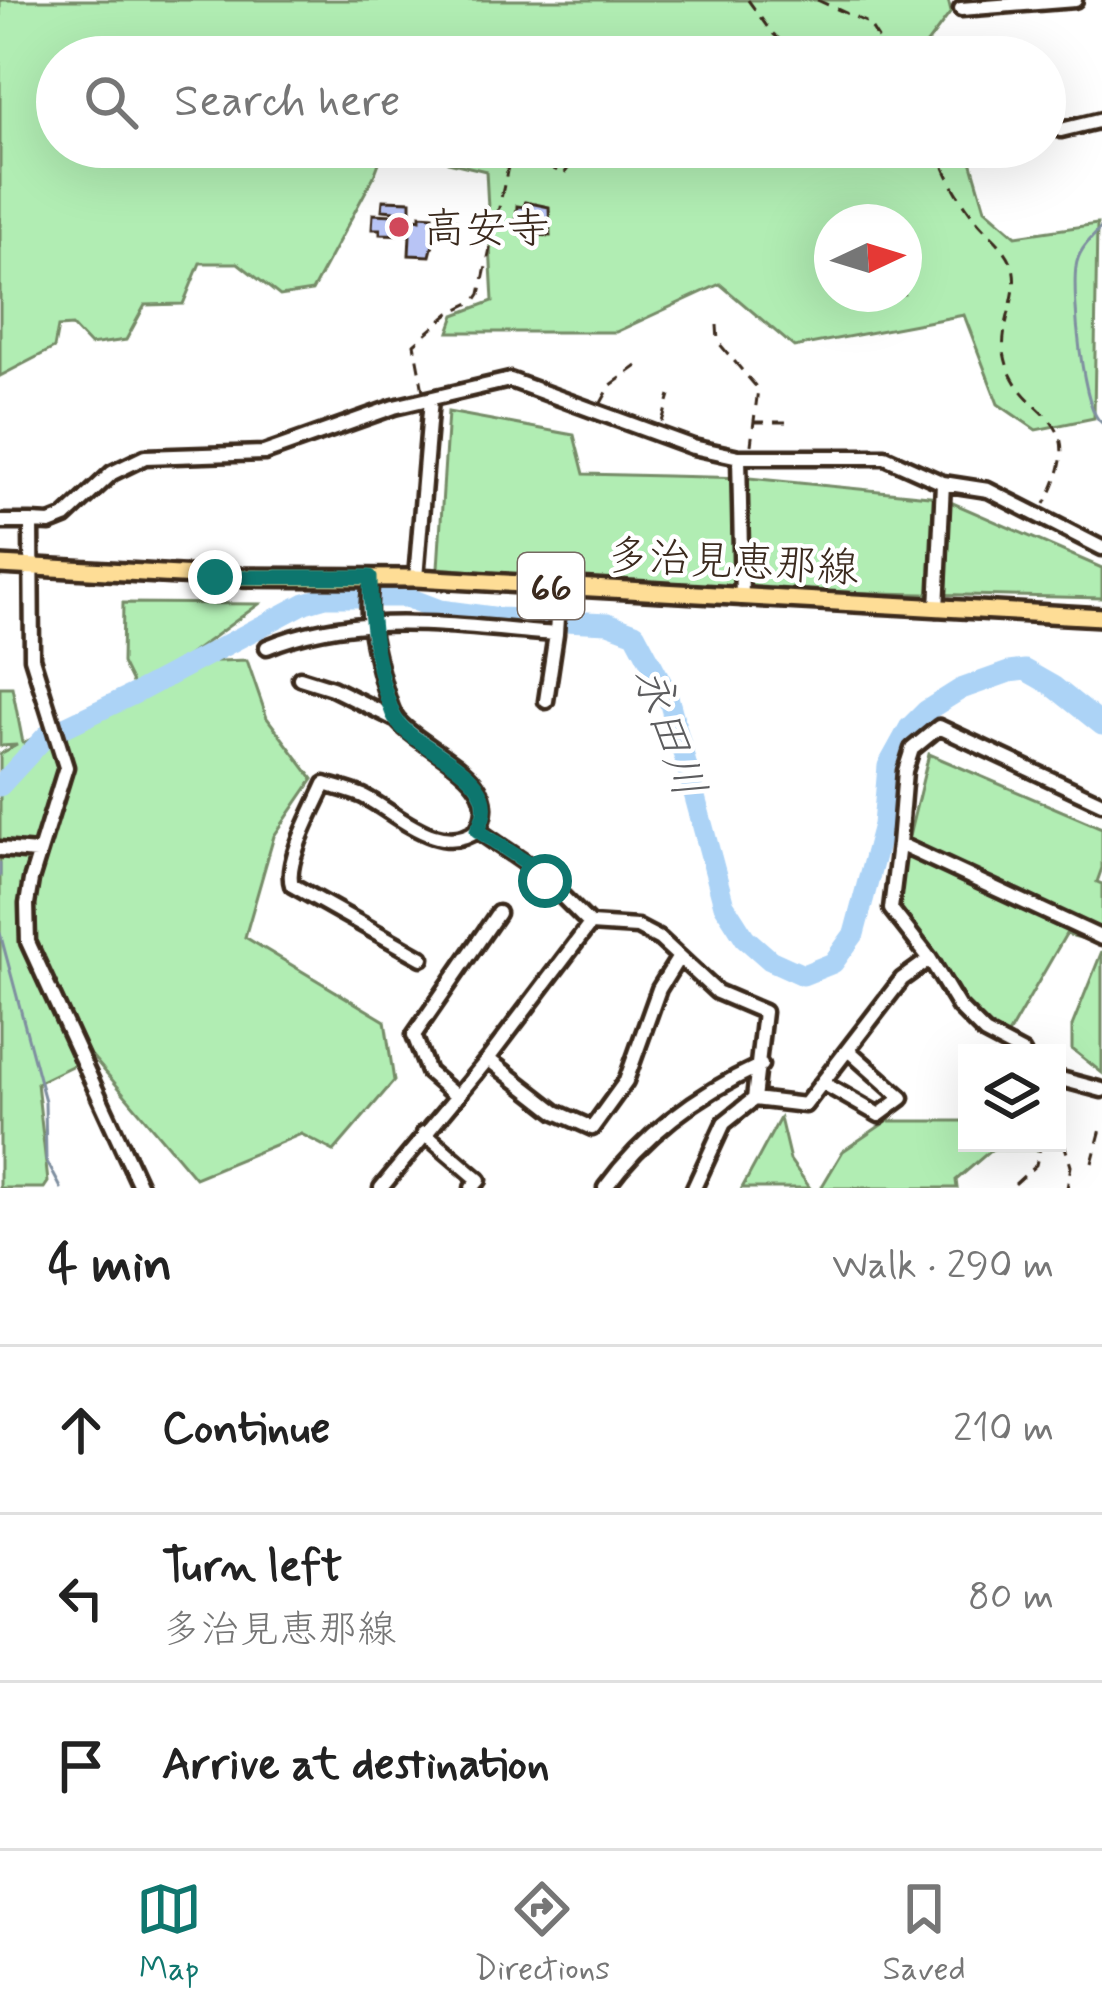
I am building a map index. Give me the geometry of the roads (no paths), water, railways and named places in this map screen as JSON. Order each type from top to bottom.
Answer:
[{"type":"main road","name":"多治見恵那線","points":[[0,565],[215,577],[416,578],[559,591],[1102,617]]},
{"type":"street","points":[[961,9],[1075,0]]},
{"type":"street","points":[[1066,129],[1102,120]]},
{"type":"street","points":[[0,521],[50,524],[65,517],[112,473],[145,457],[264,453],[313,433],[510,380],[692,447],[745,457],[885,457],[943,483],[988,490],[1102,548]]},
{"type":"street","points":[[416,578],[428,399]]},
{"type":"street","points":[[742,598],[745,457]]},
{"type":"street","points":[[937,609],[943,483]]},
{"type":"street","points":[[31,522],[32,658],[66,766],[37,852],[26,904],[28,942],[142,1188]]},
{"type":"street","points":[[370,580],[369,618],[395,719]]},
{"type":"street","points":[[546,701],[559,591]]},
{"type":"street","points":[[267,647],[298,634],[369,618],[556,631]]},
{"type":"street","points":[[300,678],[395,719],[471,779],[483,806],[477,830],[451,839],[430,835],[360,795],[325,784],[291,865],[288,877],[292,884],[422,958]]},
{"type":"street","points":[[1006,1044],[985,1033],[959,1007],[930,959],[890,908],[905,771],[912,749],[939,727],[1102,802]]},
{"type":"street","points":[[477,830],[537,871],[590,924],[637,927],[660,940],[717,992],[764,1012],[754,1099],[724,1124],[694,1188]]},
{"type":"street","points":[[899,844],[1102,938]]},
{"type":"street","points":[[5,849],[37,852]]},
{"type":"street","points":[[458,1097],[428,1072],[414,1035],[498,913]]},
{"type":"street","points":[[381,1188],[458,1097],[590,924]]},
{"type":"street","points":[[488,1059],[556,1112],[592,1128],[626,1082],[659,989],[680,957]]},
{"type":"street","points":[[754,1099],[805,1105],[902,980],[930,959]]},
{"type":"street","points":[[823,1083],[879,1115],[902,1098],[848,1050]]},
{"type":"street","points":[[605,1188],[627,1157],[710,1088],[761,1065]]},
{"type":"street","points":[[1066,1080],[1102,1090]]},
{"type":"street","points":[[424,1133],[479,1180],[472,1188]]},
{"type":"waterway","points":[[1101,228],[1079,255],[1075,281],[1084,375],[1102,423]]},
{"type":"waterway","name":"永田川","points":[[0,786],[46,736],[305,603],[326,597],[406,597],[440,610],[500,618],[608,623],[635,633],[667,693],[724,905],[745,938],[770,960],[803,975],[833,963],[854,934],[883,825],[888,766],[909,728],[926,711],[961,689],[1025,670],[1102,725]]},
{"type":"waterway","points":[[0,863],[0,876]]},
{"type":"waterway","points":[[0,933],[45,1101],[46,1160],[61,1188]]},
{"type":"place","name":"高安寺","points":[[399,227]]}]
